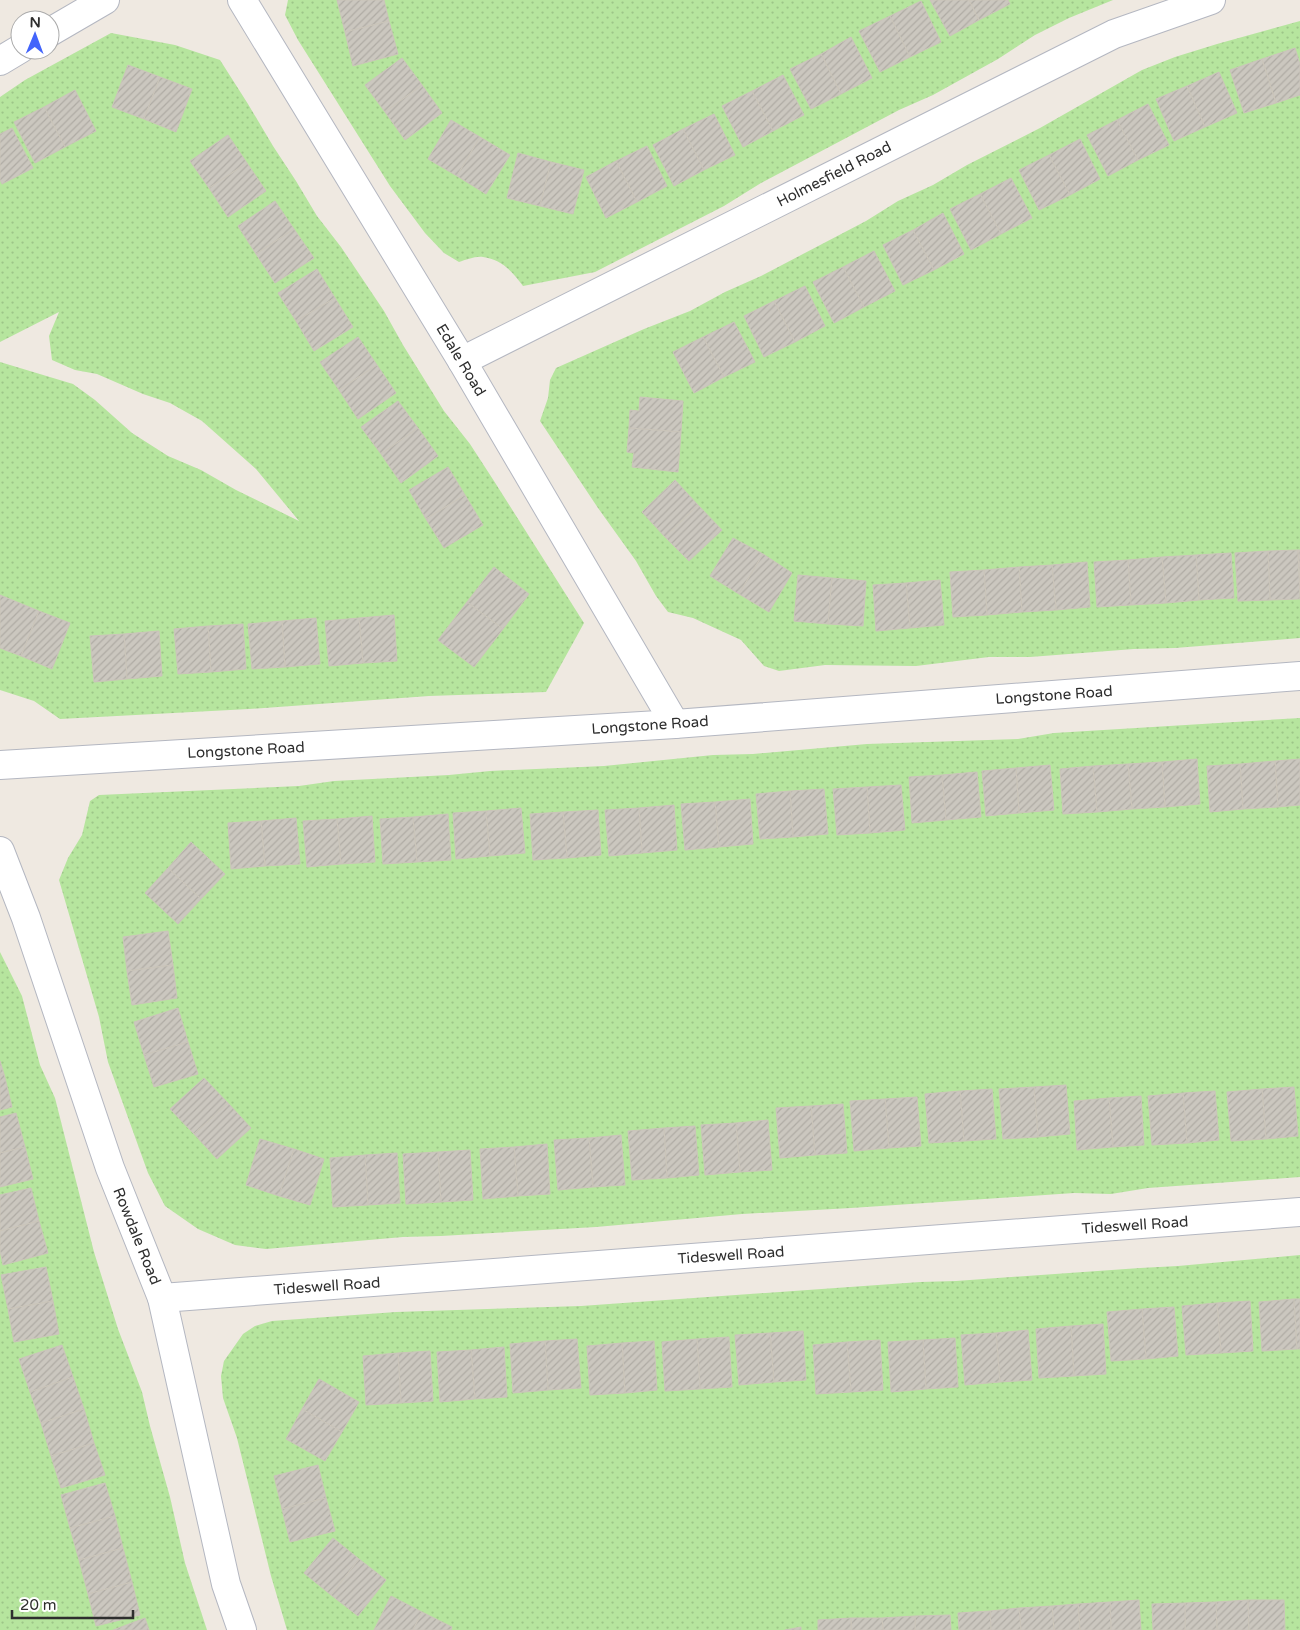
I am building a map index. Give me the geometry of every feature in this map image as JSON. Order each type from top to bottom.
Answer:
[{"type":"street","points":[[60,26],[105,0]]},
{"type":"street","name":"Edale Road","points":[[242,0],[462,361],[675,724]]},
{"type":"street","name":"Holmesfield Road","points":[[462,361],[1114,34],[1211,0]]},
{"type":"street","name":"Longstone Road","points":[[0,765],[675,724],[1300,676]]},
{"type":"street","name":"Rowdale Road","points":[[0,851],[26,918],[110,1168],[162,1298],[226,1584],[242,1630]]},
{"type":"street","name":"Tideswell Road","points":[[162,1298],[1300,1212]]},
{"type":"green space","points":[[288,0],[1113,0],[1069,18],[1035,35],[998,59],[933,95],[899,110],[761,183],[724,206],[595,272],[523,286],[511,271],[501,263],[489,258],[480,257],[459,262],[444,253],[425,233],[390,186],[298,40],[285,15]]},
{"type":"green space","points":[[1300,21],[1300,638],[1030,657],[989,657],[916,666],[825,665],[779,671],[764,666],[741,640],[693,618],[668,612],[656,596],[636,561],[540,421],[548,398],[550,380],[556,368],[690,311],[725,292],[761,276],[866,221],[898,201],[933,185],[967,165],[1040,128],[1142,70],[1175,57]]},
{"type":"green space","points":[[111,33],[175,45],[220,60],[317,216],[341,247],[384,311],[444,411],[470,444],[584,623],[546,692],[429,696],[249,709],[60,719],[34,701],[0,690],[0,362],[73,384],[95,400],[132,433],[168,456],[201,470],[236,490],[299,521],[256,469],[202,421],[170,403],[143,394],[97,374],[75,370],[52,360],[49,336],[59,312],[0,342],[0,97],[25,80]]},
{"type":"green space","points":[[1300,718],[1300,1177],[1148,1188],[1111,1194],[1074,1193],[742,1214],[596,1227],[403,1237],[266,1249],[235,1245],[198,1229],[165,1206],[148,1173],[108,1062],[99,1017],[59,880],[68,858],[82,835],[90,801],[99,795],[299,786],[334,781],[604,766],[713,755],[753,754],[867,744],[1018,739],[1054,733]]},
{"type":"green space","points":[[0,952],[22,996],[40,1065],[55,1098],[94,1252],[118,1329],[142,1392],[170,1497],[185,1563],[207,1630],[0,1630]]},
{"type":"green space","points":[[1300,1255],[1300,1630],[287,1630],[271,1576],[237,1438],[223,1398],[221,1376],[224,1361],[243,1334],[255,1326],[272,1321],[396,1312],[581,1306],[1178,1266]]},
{"type":"building","points":[[337,0],[384,0],[389,21],[345,32]]},
{"type":"building","points":[[930,0],[969,0],[979,20],[950,36]]},
{"type":"building","points":[[969,0],[1008,0],[1010,4],[979,20]]},
{"type":"building","points":[[921,1],[941,42],[910,57],[890,16]]},
{"type":"building","points":[[890,16],[910,57],[880,72],[859,31]]},
{"type":"building","points":[[389,21],[398,54],[353,66],[345,32]]},
{"type":"building","points":[[851,37],[872,78],[841,94],[821,54]]},
{"type":"building","points":[[1295,48],[1300,64],[1300,95],[1276,103],[1262,59]]},
{"type":"building","points":[[821,54],[841,94],[811,109],[790,69]]},
{"type":"building","points":[[402,58],[422,85],[385,112],[365,85]]},
{"type":"building","points":[[1262,59],[1276,103],[1244,113],[1230,70]]},
{"type":"building","points":[[128,65],[160,77],[144,119],[112,107]]},
{"type":"building","points":[[1219,72],[1237,113],[1205,127],[1187,86]]},
{"type":"building","points":[[783,75],[804,115],[773,131],[752,91]]},
{"type":"building","points":[[160,77],[192,89],[176,132],[144,119]]},
{"type":"building","points":[[422,85],[442,113],[405,140],[385,112]]},
{"type":"building","points":[[1187,86],[1205,127],[1174,141],[1156,99]]},
{"type":"building","points":[[75,90],[96,131],[65,147],[44,107]]},
{"type":"building","points":[[752,91],[773,131],[743,147],[722,106]]},
{"type":"building","points":[[1148,104],[1169,145],[1138,160],[1117,120]]},
{"type":"building","points":[[44,107],[65,147],[35,163],[14,122]]},
{"type":"building","points":[[714,114],[735,155],[704,170],[683,129]]},
{"type":"building","points":[[451,120],[480,137],[457,176],[428,159]]},
{"type":"building","points":[[1117,120],[1138,160],[1108,176],[1087,135]]},
{"type":"building","points":[[12,128],[33,168],[2,184],[0,180],[0,134]]},
{"type":"building","points":[[683,129],[704,170],[674,186],[653,145]]},
{"type":"building","points":[[228,135],[247,163],[209,188],[190,161]]},
{"type":"building","points":[[480,137],[510,155],[486,194],[457,176]]},
{"type":"building","points":[[1080,139],[1100,179],[1070,195],[1049,155]]},
{"type":"building","points":[[647,146],[667,186],[637,202],[616,161]]},
{"type":"building","points":[[518,153],[551,162],[540,206],[507,198]]},
{"type":"building","points":[[1049,155],[1070,195],[1039,210],[1019,170]]},
{"type":"building","points":[[616,161],[637,202],[606,218],[586,177]]},
{"type":"building","points":[[551,162],[584,170],[573,214],[540,206]]},
{"type":"building","points":[[247,163],[266,191],[228,217],[209,188]]},
{"type":"building","points":[[1011,178],[1032,218],[1001,234],[980,194]]},
{"type":"building","points":[[980,194],[1001,234],[971,250],[950,209]]},
{"type":"building","points":[[275,201],[294,229],[256,254],[238,226]]},
{"type":"building","points":[[943,213],[964,254],[934,270],[913,230]]},
{"type":"building","points":[[294,229],[314,258],[275,283],[256,254]]},
{"type":"building","points":[[913,230],[934,270],[903,285],[883,245]]},
{"type":"building","points":[[874,251],[895,291],[864,307],[843,267]]},
{"type":"building","points":[[843,267],[864,307],[834,323],[813,282]]},
{"type":"building","points":[[317,269],[335,298],[296,321],[278,293]]},
{"type":"building","points":[[805,286],[825,326],[795,342],[774,301]]},
{"type":"building","points":[[335,298],[353,327],[314,351],[296,321]]},
{"type":"building","points":[[774,301],[795,342],[764,357],[744,316]]},
{"type":"building","points":[[734,322],[755,362],[724,377],[703,337]]},
{"type":"building","points":[[358,337],[377,365],[339,390],[320,362]]},
{"type":"building","points":[[703,337],[724,377],[694,393],[673,352]]},
{"type":"building","points":[[377,365],[396,393],[358,419],[339,390]]},
{"type":"building","points":[[640,397],[683,401],[681,432],[629,428],[630,410],[639,411]]},
{"type":"building","points":[[398,401],[418,428],[381,454],[361,427]]},
{"type":"building","points":[[418,428],[438,456],[401,483],[381,454]]},
{"type":"building","points":[[629,428],[681,432],[678,472],[632,467],[634,453],[627,452]]},
{"type":"building","points":[[448,467],[465,495],[426,519],[409,490]]},
{"type":"building","points":[[675,480],[698,505],[665,537],[642,512]]},
{"type":"building","points":[[465,495],[483,525],[444,548],[426,519]]},
{"type":"building","points":[[698,505],[722,530],[689,561],[665,537]]},
{"type":"building","points":[[733,538],[763,554],[739,594],[710,576]]},
{"type":"building","points":[[1298,550],[1300,599],[1270,600],[1268,551]]},
{"type":"building","points":[[1298,550],[1300,550],[1300,589]]},
{"type":"building","points":[[1268,551],[1270,600],[1238,601],[1235,553]]},
{"type":"building","points":[[1231,553],[1234,598],[1199,600],[1196,555]]},
{"type":"building","points":[[763,554],[792,573],[769,612],[739,594]]},
{"type":"building","points":[[1196,555],[1199,600],[1166,603],[1162,557]]},
{"type":"building","points":[[1162,557],[1166,603],[1131,605],[1128,560]]},
{"type":"building","points":[[1128,560],[1131,605],[1097,607],[1094,562]]},
{"type":"building","points":[[1087,562],[1090,607],[1056,610],[1052,565]]},
{"type":"building","points":[[1052,565],[1056,610],[1022,612],[1019,567]]},
{"type":"building","points":[[494,567],[529,594],[503,629],[467,602]]},
{"type":"building","points":[[1019,567],[1022,612],[987,615],[984,570]]},
{"type":"building","points":[[984,570],[987,615],[953,617],[950,572]]},
{"type":"building","points":[[798,575],[832,578],[828,624],[794,621]]},
{"type":"building","points":[[832,578],[866,581],[863,626],[828,624]]},
{"type":"building","points":[[940,580],[944,625],[910,628],[906,583]]},
{"type":"building","points":[[906,583],[910,628],[876,631],[873,585]]},
{"type":"building","points":[[0,595],[39,611],[21,656],[0,648]]},
{"type":"building","points":[[467,602],[503,629],[474,667],[438,640]]},
{"type":"building","points":[[39,611],[70,623],[52,669],[21,656]]},
{"type":"building","points":[[394,615],[397,661],[363,663],[359,618]]},
{"type":"building","points":[[316,618],[320,664],[285,667],[282,621]]},
{"type":"building","points":[[359,618],[363,663],[329,666],[325,621]]},
{"type":"building","points":[[282,621],[285,667],[252,669],[248,624]]},
{"type":"building","points":[[243,624],[246,669],[211,672],[208,626]]},
{"type":"building","points":[[208,626],[211,672],[178,674],[174,629]]},
{"type":"building","points":[[159,631],[162,676],[127,679],[124,634]]},
{"type":"building","points":[[124,634],[127,679],[94,682],[90,636]]},
{"type":"building","points":[[1197,759],[1200,804],[1165,807],[1162,762]]},
{"type":"building","points":[[1300,759],[1300,805],[1278,807],[1275,761]]},
{"type":"building","points":[[1275,761],[1278,807],[1243,809],[1240,764]]},
{"type":"building","points":[[1162,762],[1165,807],[1132,809],[1128,764]]},
{"type":"building","points":[[1128,764],[1132,809],[1097,812],[1093,766]]},
{"type":"building","points":[[1240,764],[1243,809],[1210,812],[1207,766]]},
{"type":"building","points":[[1050,765],[1054,810],[1019,813],[1016,768]]},
{"type":"building","points":[[1093,766],[1097,812],[1063,814],[1060,769]]},
{"type":"building","points":[[1016,768],[1019,813],[986,816],[982,771]]},
{"type":"building","points":[[977,772],[981,817],[946,820],[942,775]]},
{"type":"building","points":[[942,775],[946,820],[912,823],[909,777]]},
{"type":"building","points":[[901,785],[905,830],[870,833],[867,787]]},
{"type":"building","points":[[867,787],[870,833],[837,835],[833,789]]},
{"type":"building","points":[[824,789],[828,834],[793,837],[790,791]]},
{"type":"building","points":[[790,791],[793,837],[760,839],[756,794]]},
{"type":"building","points":[[750,799],[753,844],[719,847],[715,802]]},
{"type":"building","points":[[715,802],[719,847],[685,850],[681,804]]},
{"type":"building","points":[[674,805],[677,850],[642,853],[639,808]]},
{"type":"building","points":[[521,808],[525,853],[490,856],[486,811]]},
{"type":"building","points":[[639,808],[642,853],[609,856],[605,810]]},
{"type":"building","points":[[598,810],[601,855],[567,858],[563,812]]},
{"type":"building","points":[[486,811],[490,856],[456,859],[453,813]]},
{"type":"building","points":[[563,812],[567,858],[533,860],[530,814]]},
{"type":"building","points":[[448,814],[451,860],[417,862],[413,817]]},
{"type":"building","points":[[372,816],[375,862],[341,864],[337,819]]},
{"type":"building","points":[[413,817],[417,862],[383,864],[380,819]]},
{"type":"building","points":[[296,818],[300,864],[265,866],[261,821]]},
{"type":"building","points":[[337,819],[341,864],[307,867],[303,821]]},
{"type":"building","points":[[261,821],[265,866],[231,869],[228,823]]},
{"type":"building","points":[[191,842],[225,874],[201,899],[168,868]]},
{"type":"building","points":[[168,868],[201,899],[178,924],[145,893]]},
{"type":"building","points":[[168,931],[173,965],[127,971],[123,937]]},
{"type":"building","points":[[173,965],[177,998],[132,1005],[127,971]]},
{"type":"building","points":[[178,1008],[188,1042],[144,1055],[134,1022]]},
{"type":"building","points":[[188,1042],[198,1074],[154,1087],[144,1055]]},
{"type":"building","points":[[0,1061],[4,1074],[0,1075]]},
{"type":"building","points":[[4,1074],[12,1107],[0,1110],[0,1075]]},
{"type":"building","points":[[204,1078],[228,1103],[194,1134],[170,1109]]},
{"type":"building","points":[[1066,1085],[1070,1134],[1038,1137],[1034,1087]]},
{"type":"building","points":[[1034,1087],[1038,1137],[1003,1139],[999,1089]]},
{"type":"building","points":[[1294,1087],[1298,1136],[1266,1139],[1262,1089]]},
{"type":"building","points":[[992,1089],[996,1139],[964,1141],[960,1091]]},
{"type":"building","points":[[1262,1089],[1266,1139],[1231,1141],[1227,1092]]},
{"type":"building","points":[[960,1091],[964,1141],[929,1143],[925,1094]]},
{"type":"building","points":[[1215,1091],[1219,1140],[1187,1143],[1183,1093]]},
{"type":"building","points":[[1183,1093],[1187,1143],[1152,1145],[1148,1096]]},
{"type":"building","points":[[1141,1096],[1144,1145],[1113,1147],[1109,1098]]},
{"type":"building","points":[[917,1097],[921,1146],[889,1148],[885,1099]]},
{"type":"building","points":[[1109,1098],[1113,1147],[1077,1150],[1074,1101]]},
{"type":"building","points":[[885,1099],[889,1148],[854,1151],[850,1101]]},
{"type":"building","points":[[228,1103],[251,1128],[217,1159],[194,1134]]},
{"type":"building","points":[[843,1104],[847,1153],[815,1155],[811,1106]]},
{"type":"building","points":[[811,1106],[815,1155],[780,1158],[776,1108]]},
{"type":"building","points":[[16,1113],[25,1147],[0,1153],[0,1117]]},
{"type":"building","points":[[768,1120],[772,1170],[740,1172],[736,1123]]},
{"type":"building","points":[[736,1123],[740,1172],[705,1175],[701,1125]]},
{"type":"building","points":[[695,1126],[699,1175],[667,1178],[664,1128]]},
{"type":"building","points":[[664,1128],[667,1178],[632,1180],[628,1131]]},
{"type":"building","points":[[621,1135],[625,1185],[593,1187],[589,1138]]},
{"type":"building","points":[[589,1138],[593,1187],[558,1190],[554,1140]]},
{"type":"building","points":[[260,1139],[294,1149],[279,1196],[246,1185]]},
{"type":"building","points":[[547,1144],[550,1194],[518,1196],[514,1147]]},
{"type":"building","points":[[25,1147],[33,1179],[0,1187],[0,1153]]},
{"type":"building","points":[[514,1147],[518,1196],[483,1199],[480,1149]]},
{"type":"building","points":[[294,1149],[324,1159],[310,1205],[279,1196]]},
{"type":"building","points":[[470,1150],[473,1200],[441,1202],[438,1152]]},
{"type":"building","points":[[438,1152],[441,1202],[406,1204],[403,1154]]},
{"type":"building","points":[[397,1153],[400,1203],[368,1205],[365,1155]]},
{"type":"building","points":[[365,1155],[368,1205],[333,1207],[330,1158]]},
{"type":"building","points":[[31,1188],[39,1221],[0,1231],[0,1195]]},
{"type":"building","points":[[39,1221],[48,1253],[3,1265],[0,1251],[0,1231]]},
{"type":"building","points":[[46,1267],[53,1301],[8,1309],[1,1275]]},
{"type":"building","points":[[1294,1299],[1297,1349],[1262,1351],[1259,1302]]},
{"type":"building","points":[[1294,1299],[1300,1299],[1300,1349],[1297,1349]]},
{"type":"building","points":[[53,1301],[59,1334],[14,1342],[8,1309]]},
{"type":"building","points":[[1250,1301],[1253,1351],[1221,1353],[1217,1303]]},
{"type":"building","points":[[1217,1303],[1221,1353],[1186,1355],[1182,1306]]},
{"type":"building","points":[[1174,1307],[1178,1356],[1146,1359],[1142,1309]]},
{"type":"building","points":[[1142,1309],[1146,1359],[1111,1361],[1107,1312]]},
{"type":"building","points":[[1103,1324],[1106,1374],[1074,1376],[1071,1326]]},
{"type":"building","points":[[1071,1326],[1074,1376],[1039,1378],[1036,1329]]},
{"type":"building","points":[[1028,1330],[1032,1380],[1000,1382],[996,1333]]},
{"type":"building","points":[[803,1331],[806,1380],[774,1382],[770,1333]]},
{"type":"building","points":[[770,1333],[774,1382],[739,1385],[735,1335]]},
{"type":"building","points":[[996,1333],[1000,1382],[965,1385],[961,1335]]},
{"type":"building","points":[[729,1337],[732,1387],[700,1389],[697,1339]]},
{"type":"building","points":[[955,1338],[958,1387],[926,1389],[923,1340]]},
{"type":"building","points":[[577,1339],[581,1388],[548,1390],[545,1341]]},
{"type":"building","points":[[697,1339],[700,1389],[665,1391],[662,1342]]},
{"type":"building","points":[[880,1340],[883,1390],[851,1392],[847,1342]]},
{"type":"building","points":[[923,1340],[926,1389],[891,1392],[888,1342]]},
{"type":"building","points":[[545,1341],[548,1390],[513,1393],[510,1344]]},
{"type":"building","points":[[654,1341],[657,1390],[625,1393],[622,1343]]},
{"type":"building","points":[[847,1342],[851,1392],[816,1394],[813,1345]]},
{"type":"building","points":[[622,1343],[625,1393],[590,1395],[587,1346]]},
{"type":"building","points":[[62,1345],[73,1377],[30,1392],[19,1359]]},
{"type":"building","points":[[504,1347],[507,1397],[475,1399],[471,1350]]},
{"type":"building","points":[[471,1350],[475,1399],[440,1402],[437,1352]]},
{"type":"building","points":[[430,1351],[433,1401],[401,1403],[398,1353]]},
{"type":"building","points":[[398,1353],[401,1403],[366,1405],[363,1356]]},
{"type":"building","points":[[73,1377],[84,1409],[41,1423],[30,1392]]},
{"type":"building","points":[[319,1379],[359,1402],[342,1432],[302,1409]]},
{"type":"building","points":[[84,1409],[94,1443],[51,1456],[41,1423]]},
{"type":"building","points":[[302,1409],[342,1432],[325,1461],[286,1439]]},
{"type":"building","points":[[94,1443],[105,1475],[61,1488],[51,1456]]},
{"type":"building","points":[[318,1465],[326,1498],[282,1509],[274,1476]]},
{"type":"building","points":[[105,1483],[115,1516],[70,1528],[61,1495]]},
{"type":"building","points":[[326,1498],[335,1531],[290,1542],[282,1509]]},
{"type":"building","points":[[115,1516],[123,1548],[79,1560],[70,1528]]},
{"type":"building","points":[[333,1538],[359,1559],[331,1595],[304,1573]]},
{"type":"building","points":[[123,1548],[132,1582],[88,1594],[79,1560]]},
{"type":"building","points":[[359,1559],[386,1580],[358,1616],[331,1595]]},
{"type":"building","points":[[132,1582],[140,1615],[96,1626],[88,1594]]},
{"type":"building","points":[[391,1596],[422,1612],[413,1630],[374,1630]]},
{"type":"building","points":[[1139,1600],[1141,1630],[1111,1630],[1110,1602]]},
{"type":"building","points":[[1248,1600],[1249,1630],[1217,1630],[1216,1602]]},
{"type":"building","points":[[1248,1600],[1284,1600],[1285,1630],[1249,1630]]},
{"type":"building","points":[[1110,1602],[1111,1630],[1080,1630],[1078,1604]]},
{"type":"building","points":[[1216,1602],[1217,1630],[1185,1630],[1185,1603]]},
{"type":"building","points":[[1185,1603],[1185,1630],[1153,1630],[1152,1604]]},
{"type":"building","points":[[1078,1604],[1080,1630],[1054,1630],[1052,1606]]},
{"type":"building","points":[[1052,1606],[1054,1630],[1021,1630],[1019,1608]]},
{"type":"building","points":[[1019,1608],[1021,1630],[991,1630],[990,1611]]},
{"type":"building","points":[[990,1611],[991,1630],[959,1630],[958,1613]]},
{"type":"building","points":[[422,1612],[452,1627],[451,1630],[413,1630]]},
{"type":"building","points":[[950,1615],[951,1630],[915,1630],[915,1616]]},
{"type":"building","points":[[915,1616],[915,1630],[883,1630],[882,1618]]},
{"type":"building","points":[[145,1618],[149,1630],[113,1630]]},
{"type":"building","points":[[851,1618],[882,1618],[883,1630],[851,1630]]},
{"type":"building","points":[[851,1618],[851,1630],[818,1630],[818,1620]]},
{"type":"building","points":[[801,1627],[801,1630],[785,1630]]}]
